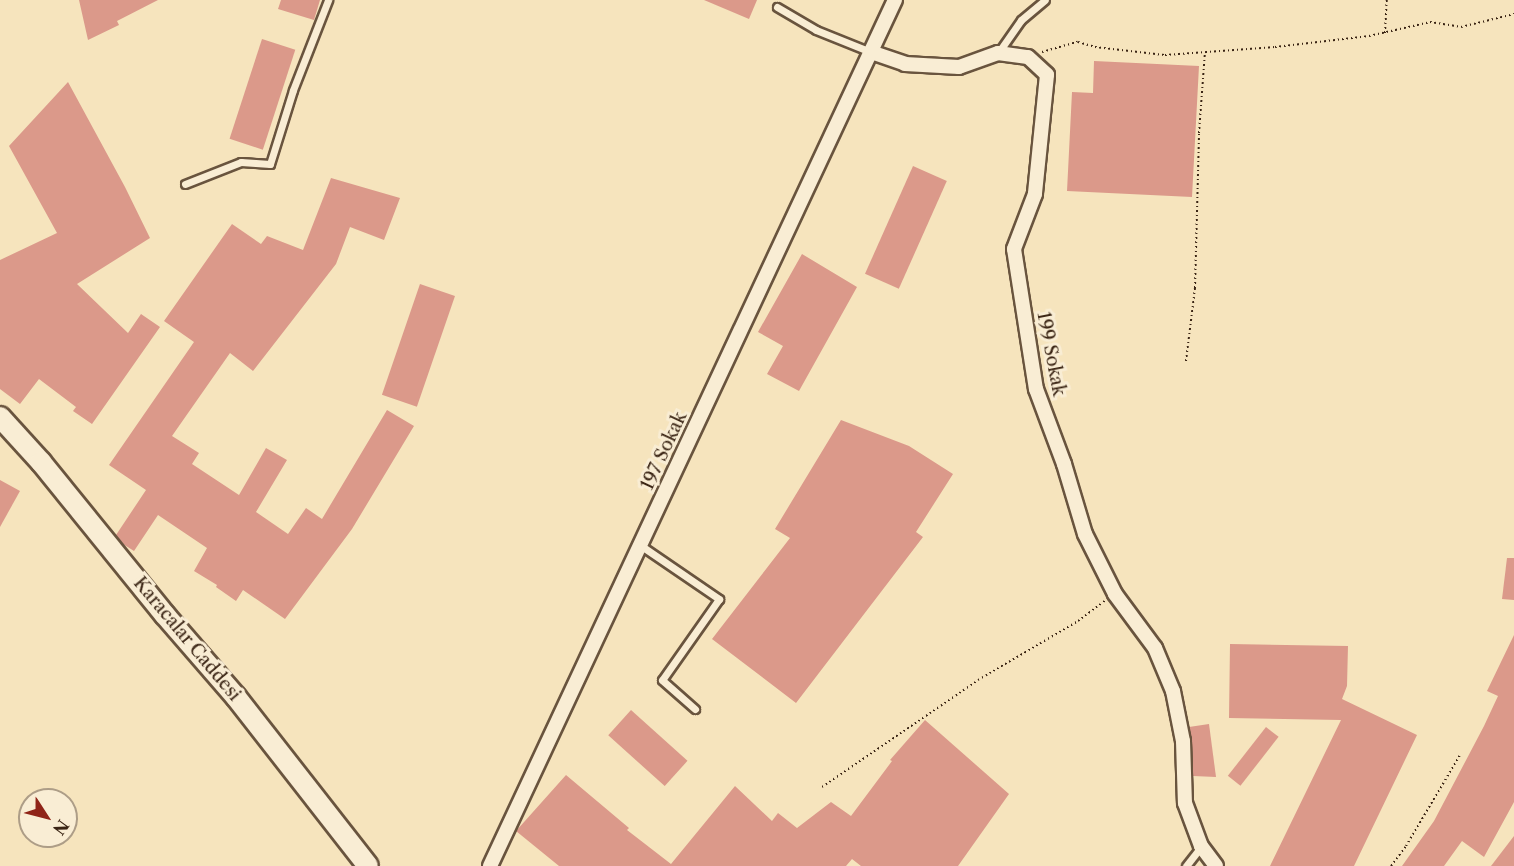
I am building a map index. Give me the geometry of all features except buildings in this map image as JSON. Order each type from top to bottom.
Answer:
[{"type":"street","name":"197 Sokak","points":[[490,866],[895,0]]},
{"type":"street","points":[[871,52],[905,64],[959,67],[998,53],[1028,57]]},
{"type":"street","name":"199 Sokak","points":[[1028,57],[1047,75],[1035,194],[1014,249],[1036,389],[1064,464],[1085,534],[1115,594],[1155,648],[1173,691],[1183,741],[1185,803],[1201,846],[1216,866]]},
{"type":"street","name":"Karacalar Caddesi","points":[[0,417],[41,462],[165,615],[236,697],[368,866]]},
{"type":"lane","points":[[185,184],[241,162],[270,165],[293,90],[328,0]]},
{"type":"lane","points":[[998,53],[1021,20],[1045,0]]},
{"type":"lane","points":[[777,7],[816,30],[871,52]]},
{"type":"lane","points":[[640,545],[719,600],[662,680],[695,709]]},
{"type":"lane","points":[[1186,866],[1201,846]]},
{"type":"path","points":[[1385,33],[1387,0]]},
{"type":"path","points":[[1028,57],[1078,42],[1095,47],[1165,55],[1275,47],[1385,33],[1430,22],[1461,27],[1514,14]]},
{"type":"path","points":[[1186,361],[1195,288],[1198,133],[1205,52]]},
{"type":"path","points":[[822,787],[978,680],[1078,621],[1115,594]]},
{"type":"path","points":[[1391,866],[1406,846],[1460,755]]}]
